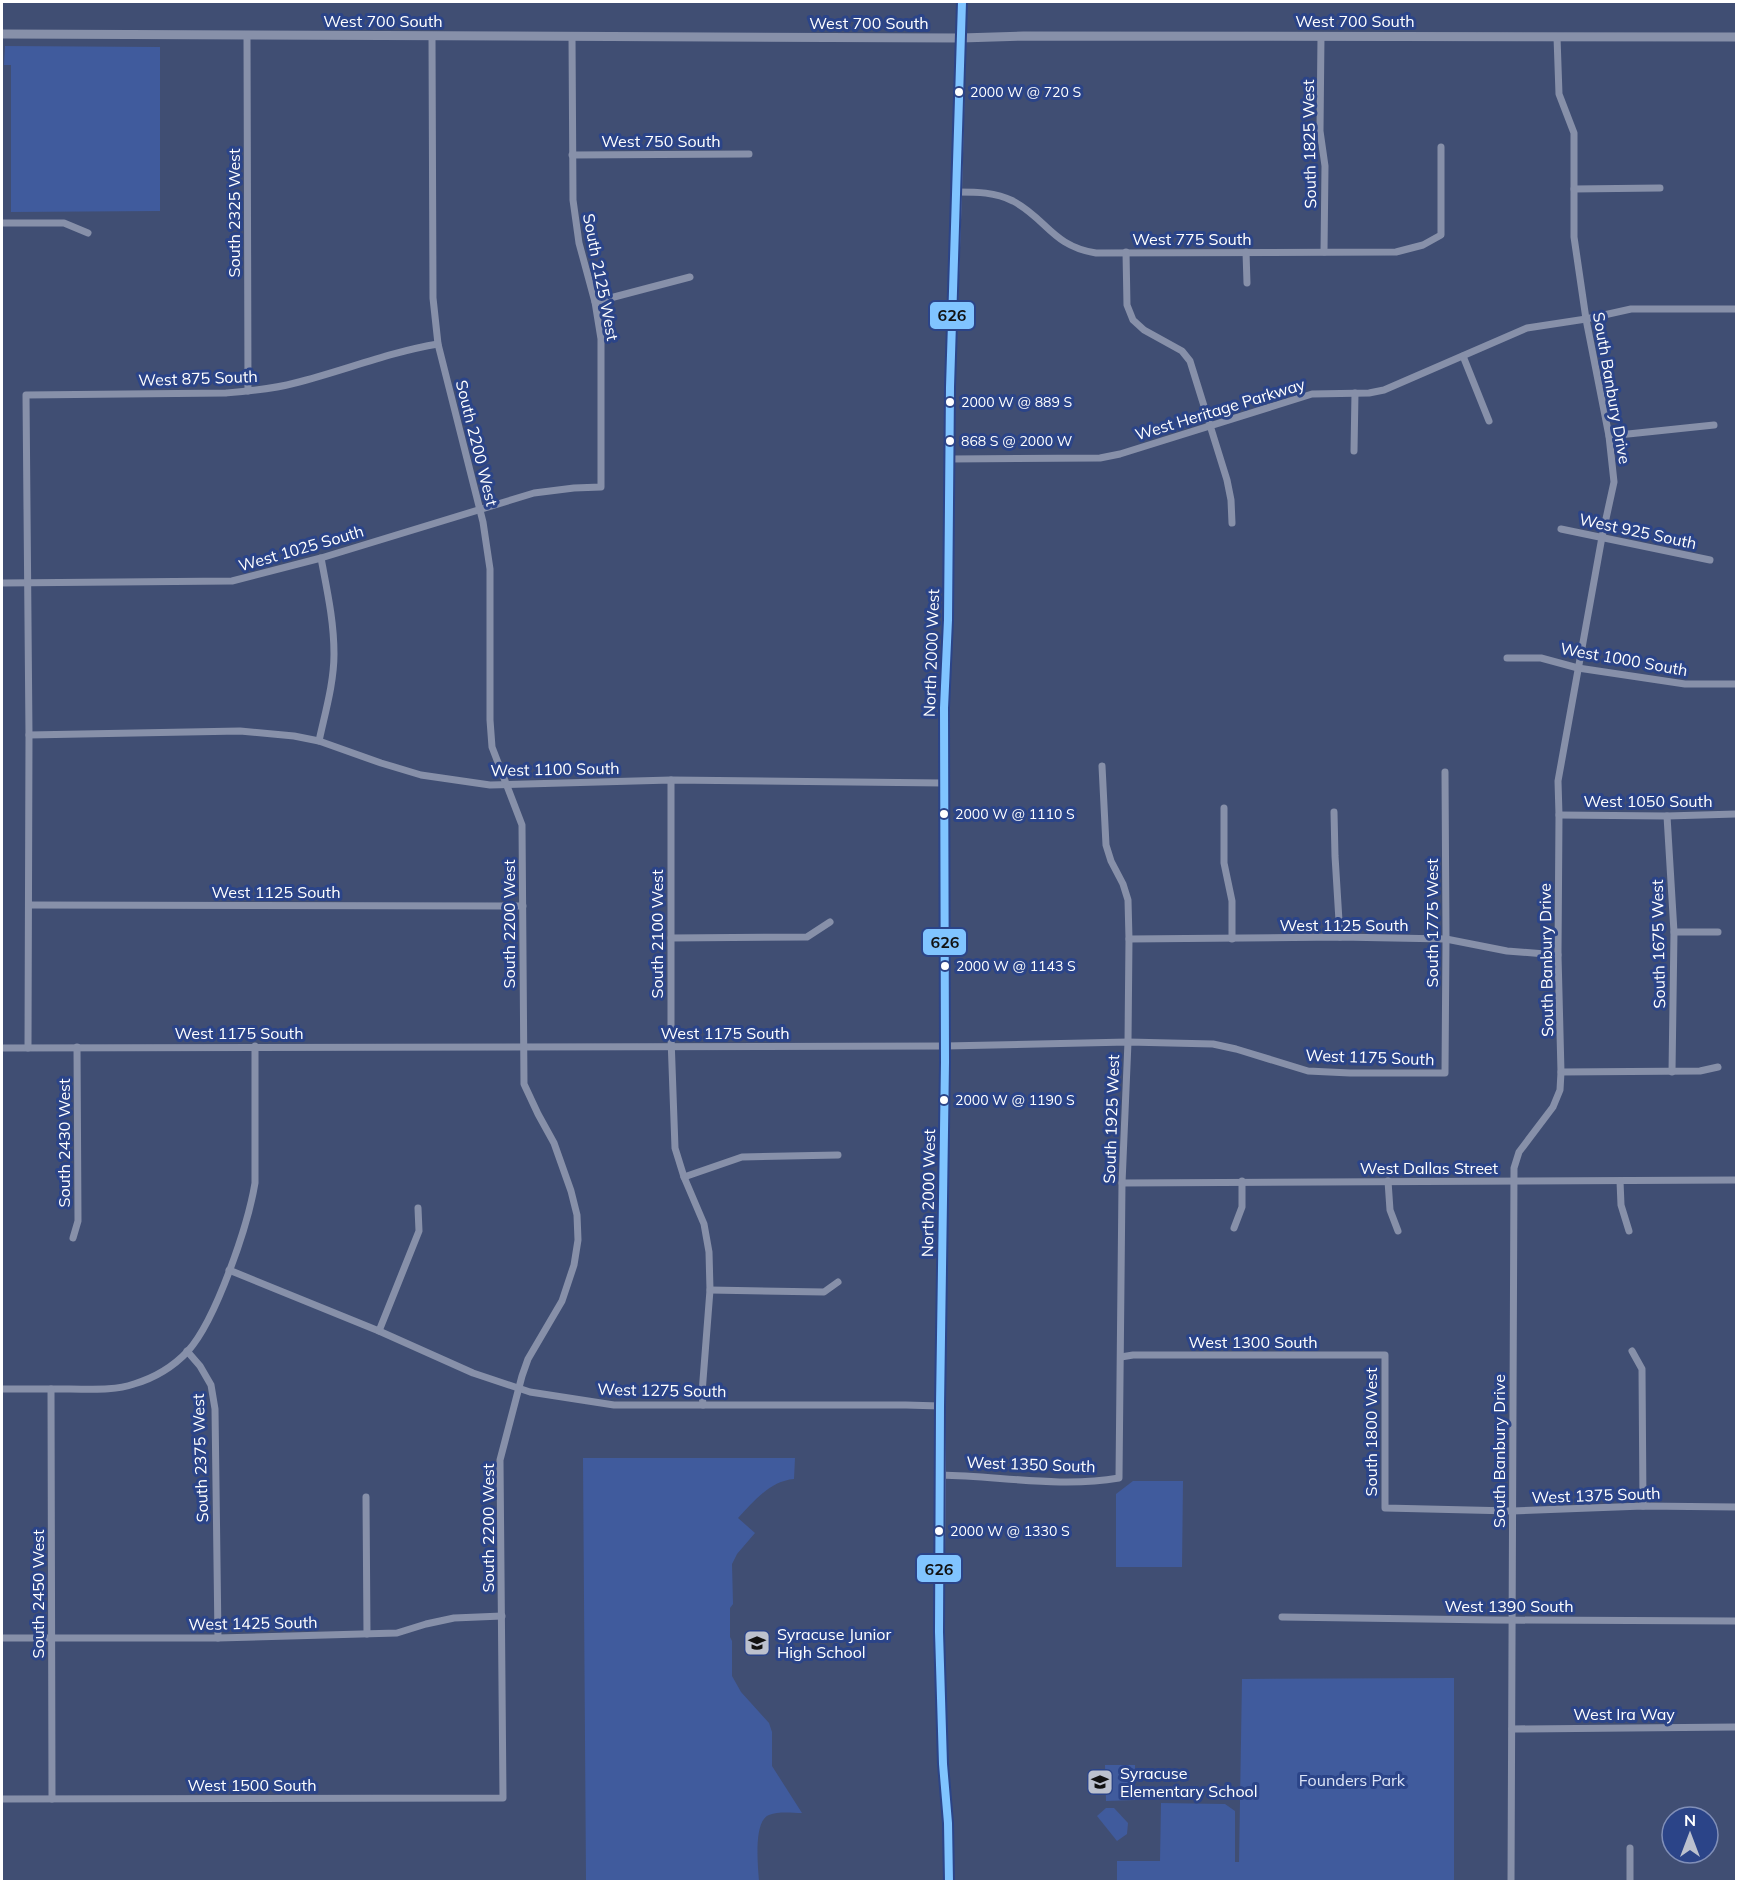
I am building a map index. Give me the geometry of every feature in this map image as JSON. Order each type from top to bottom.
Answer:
[{"type":"main road","name":"North 2000 West","points":[[949,1881],[940,1693],[940,1406],[945,1046],[943,783],[948,620],[950,387],[962,2]]},
{"type":"street","name":"West 700 South","points":[[2,34],[961,38],[1023,36],[1737,37]]},
{"type":"street","name":"South 2325 West","points":[[247,35],[248,391]]},
{"type":"street","name":"South 2200 West","points":[[432,36],[433,298],[438,344],[480,508],[490,569],[492,747],[522,825],[524,1084],[554,1143],[575,1207],[578,1240],[574,1265],[562,1300],[528,1359],[518,1388],[500,1460],[503,1798]]},
{"type":"street","name":"South 2125 West","points":[[572,36],[573,200],[579,243],[595,302],[601,339],[601,487]]},
{"type":"street","name":"South 1825 West","points":[[1322,36],[1320,131],[1325,166],[1324,252]]},
{"type":"street","name":"South Banbury Drive","points":[[1511,1881],[1513,1181],[1519,1152],[1553,1107],[1560,1090],[1558,782],[1614,482],[1609,436],[1586,319],[1574,237],[1574,133],[1559,94],[1557,37]]},
{"type":"street","name":"West 775 South","points":[[957,192],[988,193],[1015,202],[1053,234],[1076,248],[1096,253],[1396,252],[1424,245],[1442,235],[1441,147]]},
{"type":"street","name":"West 750 South","points":[[572,155],[749,154]]},
{"type":"street","points":[[1574,189],[1660,188]]},
{"type":"street","points":[[2,223],[64,223],[88,233]]},
{"type":"street","points":[[1126,252],[1127,305],[1130,313],[1138,326],[1182,351],[1192,367],[1227,480],[1232,523]]},
{"type":"street","points":[[1246,252],[1247,283]]},
{"type":"street","points":[[595,302],[690,277]]},
{"type":"street","name":"West Heritage Parkway","points":[[950,459],[1100,458],[1130,452],[1312,394],[1369,393],[1384,390],[1527,328],[1631,309],[1737,309]]},
{"type":"street","name":"West 875 South","points":[[27,583],[26,395],[248,391],[294,383],[416,348],[438,344]]},
{"type":"street","points":[[1463,356],[1490,421]]},
{"type":"street","points":[[1354,451],[1355,393]]},
{"type":"street","points":[[1609,436],[1714,425]]},
{"type":"street","name":"West 1025 South","points":[[2,584],[232,581],[321,558],[534,493],[601,487]]},
{"type":"street","name":"West 925 South","points":[[1561,530],[1710,560]]},
{"type":"street","points":[[319,741],[330,692],[334,656],[332,613],[321,558]]},
{"type":"street","points":[[27,583],[28,1048]]},
{"type":"street","name":"West 1000 South","points":[[1507,658],[1541,658],[1578,668],[1685,684],[1737,684]]},
{"type":"street","name":"West 1100 South","points":[[29,735],[240,731],[294,735],[421,775],[490,785],[671,780],[943,783]]},
{"type":"street","name":"South 1925 West","points":[[1102,766],[1106,845],[1128,900],[1130,939],[1122,1183],[1119,1478]]},
{"type":"street","name":"South 1775 West","points":[[1444,772],[1445,1073]]},
{"type":"street","name":"South 2100 West","points":[[671,780],[672,1046],[675,1148],[684,1177],[704,1224],[710,1252],[703,1405]]},
{"type":"street","points":[[1224,808],[1224,863],[1232,901],[1232,939]]},
{"type":"street","points":[[1334,812],[1340,937]]},
{"type":"street","name":"West 1050 South","points":[[1559,815],[1737,814]]},
{"type":"street","name":"South 1675 West","points":[[1667,816],[1674,932],[1672,1072]]},
{"type":"street","name":"West 1125 South","points":[[29,905],[523,906]]},
{"type":"street","points":[[671,938],[807,937],[830,922]]},
{"type":"street","points":[[1674,932],[1718,932]]},
{"type":"street","name":"West 1125 South","points":[[1130,939],[1340,937],[1446,939],[1507,951],[1558,955]]},
{"type":"street","name":"West 1175 South","points":[[2,1048],[945,1046],[1128,1042],[1213,1044],[1308,1071],[1445,1073]]},
{"type":"street","points":[[2,1389],[101,1389],[132,1385],[163,1372],[187,1352],[201,1334],[229,1270],[251,1205],[255,1183],[255,1046]]},
{"type":"street","name":"South 2430 West","points":[[74,1238],[78,1221],[77,1047]]},
{"type":"street","points":[[1561,1072],[1672,1072],[1700,1071],[1718,1067]]},
{"type":"street","points":[[684,1177],[742,1157],[838,1155]]},
{"type":"street","points":[[1620,1180],[1621,1205],[1629,1231]]},
{"type":"street","name":"West Dallas Street","points":[[1122,1183],[1737,1180]]},
{"type":"street","points":[[1234,1228],[1242,1207],[1242,1181]]},
{"type":"street","points":[[1388,1181],[1390,1210],[1398,1230]]},
{"type":"street","points":[[379,1331],[419,1231],[418,1208]]},
{"type":"street","name":"West 1275 South","points":[[229,1270],[379,1331],[473,1373],[530,1392],[614,1405],[906,1404],[940,1406]]},
{"type":"street","points":[[710,1290],[824,1292],[838,1282]]},
{"type":"street","points":[[1632,1351],[1642,1369],[1643,1506]]},
{"type":"street","name":"South 2375 West","points":[[187,1352],[200,1366],[211,1385],[215,1409],[218,1638]]},
{"type":"street","name":"West 1300 South","points":[[1122,1357],[1133,1355],[1384,1355]]},
{"type":"street","name":"South 1800 West","points":[[1384,1355],[1385,1508]]},
{"type":"street","name":"South 2450 West","points":[[51,1389],[52,1799]]},
{"type":"street","name":"West 1350 South","points":[[941,1475],[967,1475],[1020,1481],[1103,1481],[1119,1478]]},
{"type":"street","points":[[366,1497],[367,1634]]},
{"type":"street","name":"West 1375 South","points":[[1385,1508],[1512,1511],[1643,1506],[1737,1507]]},
{"type":"street","name":"West 1425 South","points":[[2,1638],[218,1638],[397,1633],[454,1618],[502,1616]]},
{"type":"street","name":"West 1390 South","points":[[1282,1617],[1737,1621]]},
{"type":"street","name":"West Ira Way","points":[[1512,1729],[1737,1727]]},
{"type":"street","name":"West 1500 South","points":[[2,1799],[503,1798]]},
{"type":"street","points":[[1630,1848],[1630,1881]]},
{"type":"green space","points":[[5,46],[160,47],[160,211],[11,212],[11,65],[4,65]]},
{"type":"green space","points":[[583,1458],[795,1458],[794,1479],[770,1488],[738,1518],[755,1533],[737,1554],[732,1564],[733,1604],[730,1608],[730,1637],[732,1676],[741,1692],[769,1723],[772,1732],[772,1766],[802,1813],[777,1813],[764,1819],[758,1845],[759,1881],[586,1881]]},
{"type":"green space","points":[[1133,1481],[1183,1481],[1182,1567],[1116,1567],[1116,1494]]},
{"type":"green space","name":"Founders Park","points":[[1454,1678],[1454,1881],[1117,1881],[1117,1861],[1160,1861],[1161,1803],[1225,1804],[1235,1811],[1235,1862],[1239,1862],[1242,1679]]},
{"type":"green space","points":[[1105,1765],[1135,1765],[1135,1800],[1106,1801]]},
{"type":"green space","points":[[1106,1808],[1114,1808],[1128,1823],[1127,1834],[1117,1841],[1097,1816]]},
{"type":"transit line","name":"626","points":[[949,1882],[939,1632],[945,1062],[944,708],[948,620],[950,387],[962,2]]},
{"type":"place","name":"2000 W @ 720 S","points":[[959,92]]},
{"type":"place","name":"2000 W @ 889 S","points":[[950,402]]},
{"type":"place","name":"868 S @ 2000 W","points":[[950,441]]},
{"type":"place","name":"2000 W @ 1110 S","points":[[944,814]]},
{"type":"place","name":"2000 W @ 1143 S","points":[[945,966]]},
{"type":"place","name":"2000 W @ 1190 S","points":[[944,1100]]},
{"type":"place","name":"2000 W @ 1330 S","points":[[939,1531]]},
{"type":"place","name":"Syracuse Junior High School","points":[[757,1643]]},
{"type":"place","name":"Syracuse Elementary School","points":[[1100,1782]]}]
